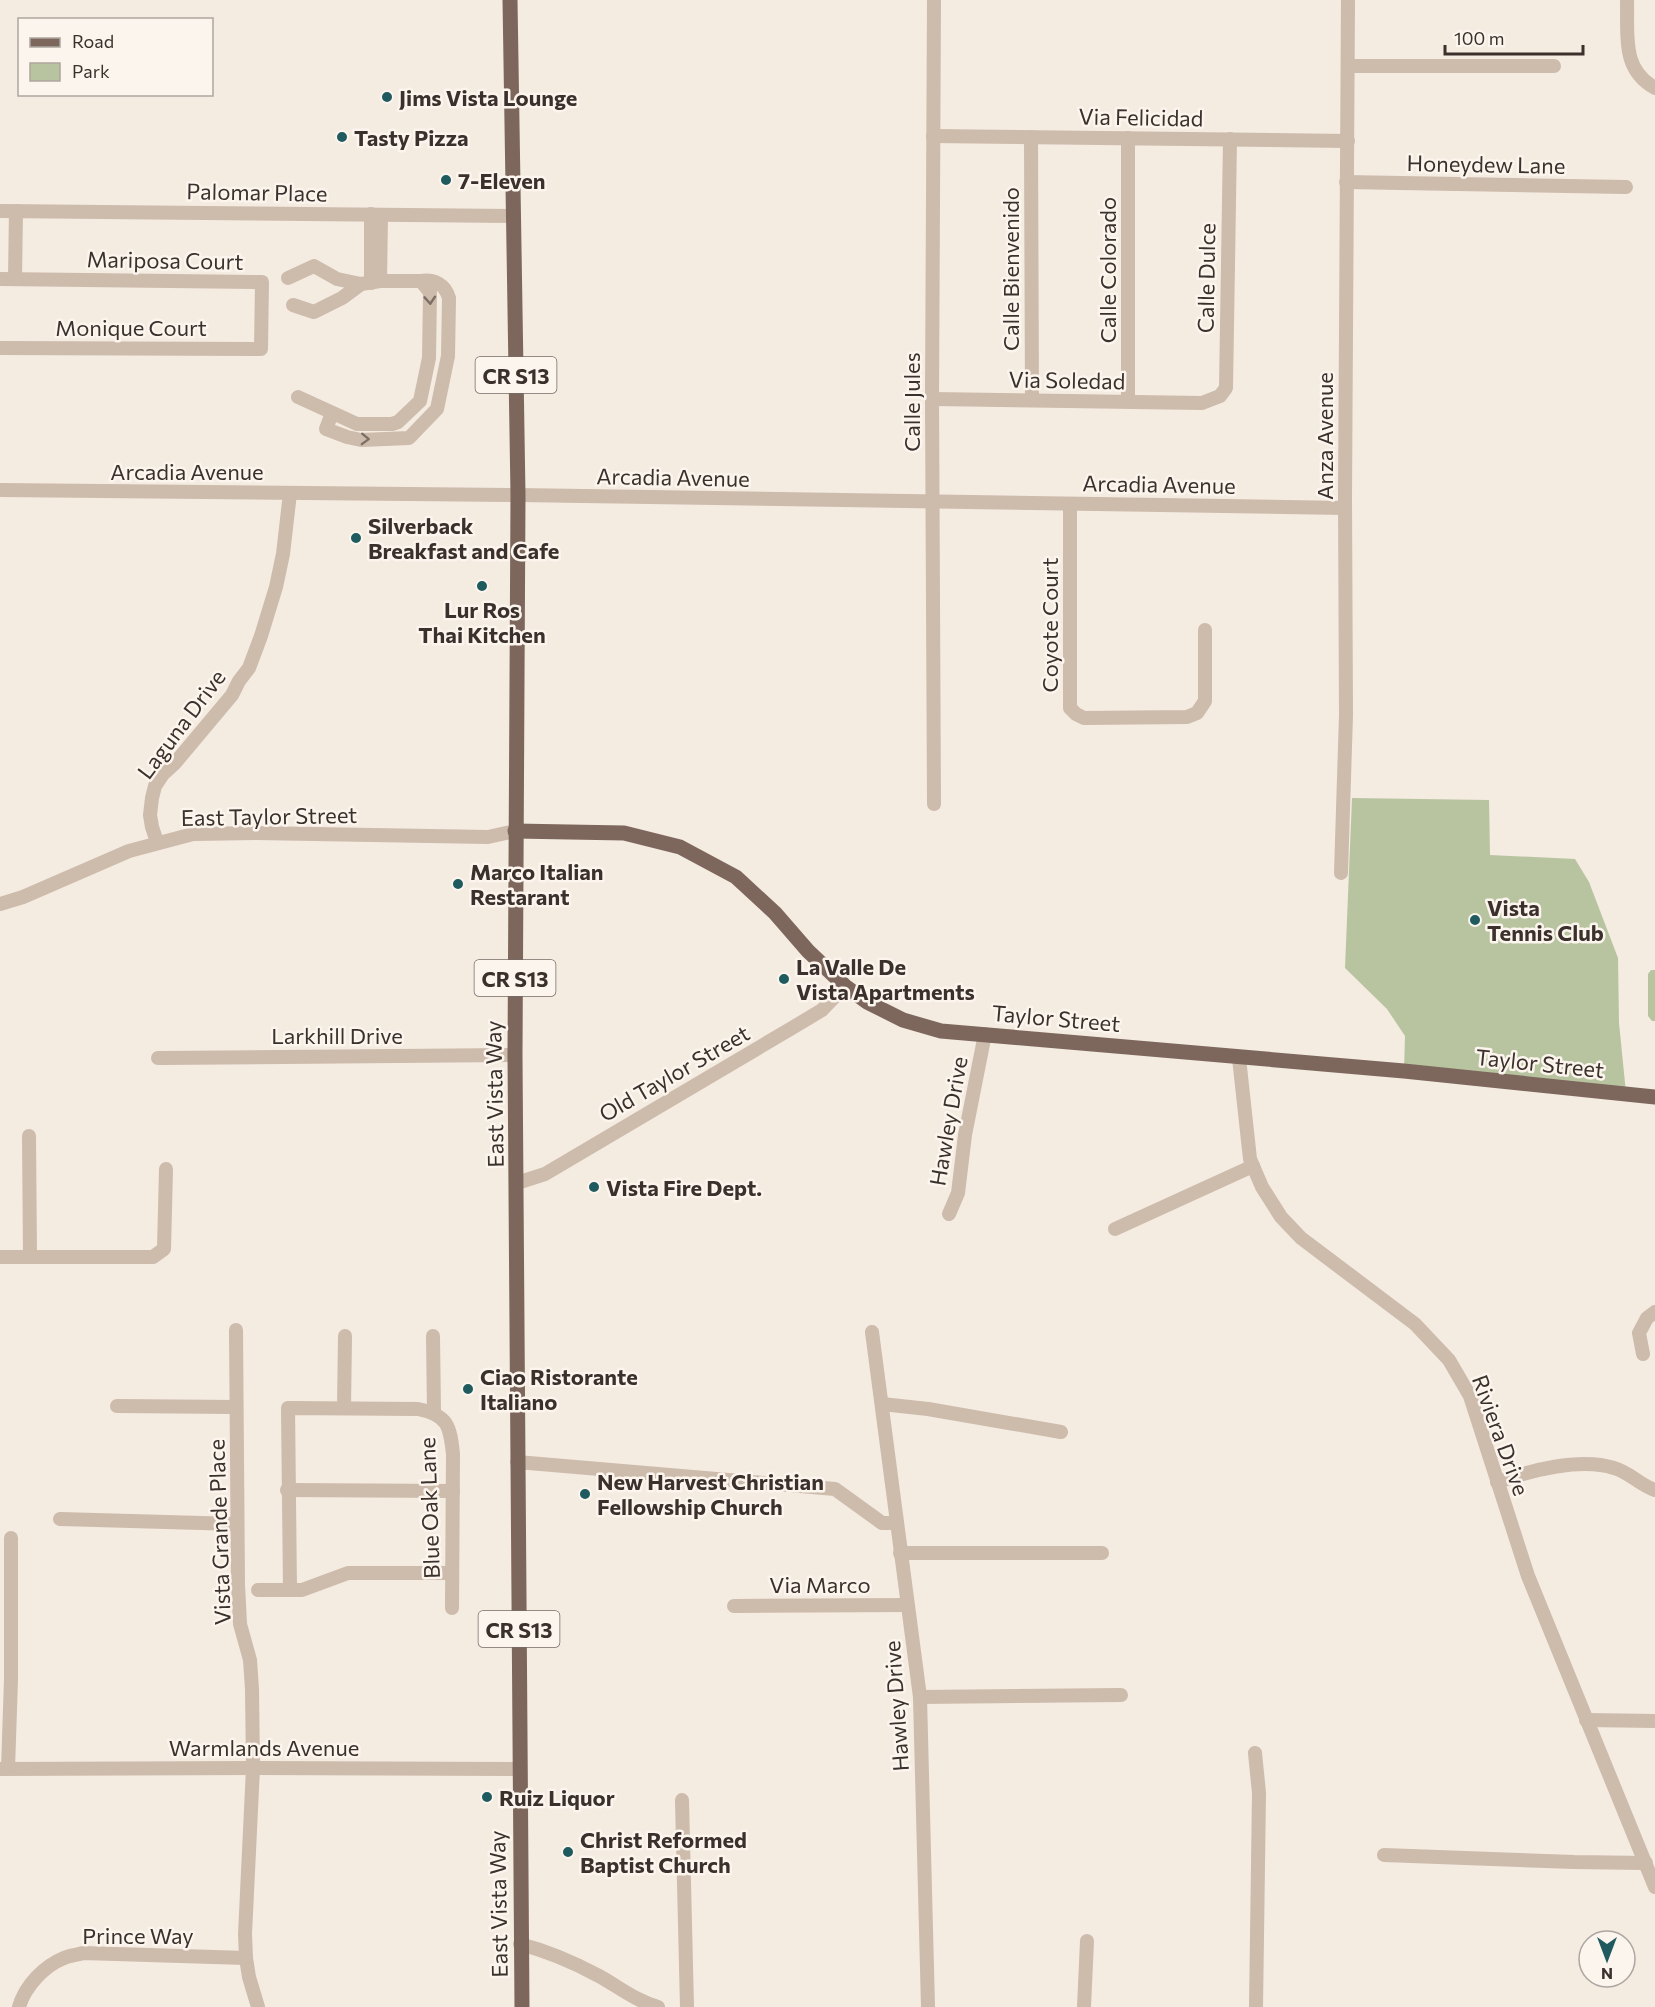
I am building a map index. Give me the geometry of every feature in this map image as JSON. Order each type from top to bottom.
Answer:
[{"type":"main road","name":"East Vista Way","points":[[510,0],[518,495],[515,1055],[522,2007]]},
{"type":"main road","name":"Taylor Street","points":[[515,831],[624,833],[680,848],[736,877],[775,913],[808,951],[844,986],[867,1002],[919,1026],[941,1031],[1416,1072],[1655,1097]]},
{"type":"street","name":"Calle Jules","points":[[934,0],[932,399],[934,804]]},
{"type":"street","name":"Anza Avenue","points":[[1341,873],[1346,715],[1348,0]]},
{"type":"street","points":[[1628,0],[1628,45],[1634,69],[1643,81],[1655,88]]},
{"type":"street","points":[[1348,66],[1554,66]]},
{"type":"street","name":"Via Felicidad","points":[[933,136],[1348,141]]},
{"type":"street","name":"Calle Bienvenido","points":[[1031,137],[1032,400]]},
{"type":"street","name":"Calle Colorado","points":[[1128,138],[1128,402]]},
{"type":"street","name":"Calle Dulce","points":[[1202,403],[1220,396],[1226,388],[1230,139]]},
{"type":"street","name":"Honeydew Lane","points":[[1346,182],[1626,187]]},
{"type":"street","name":"Palomar Place","points":[[0,211],[513,216]]},
{"type":"street","points":[[15,279],[16,211]]},
{"type":"street","points":[[371,283],[376,214]]},
{"type":"street","points":[[288,278],[314,266],[345,282],[430,280],[439,283],[446,290],[449,298],[448,356],[435,412],[409,438],[354,439],[326,429],[332,413]]},
{"type":"street","name":"Mariposa Court","points":[[0,279],[262,282],[261,349]]},
{"type":"street","points":[[298,397],[357,424],[398,422],[420,401],[429,358],[431,299],[430,292],[421,281]]},
{"type":"street","points":[[293,305],[314,312],[371,283]]},
{"type":"street","name":"Monique Court","points":[[0,348],[261,349]]},
{"type":"street","name":"Via Soledad","points":[[932,399],[1202,403]]},
{"type":"street","name":"Arcadia Avenue","points":[[0,490],[518,495],[1345,508]]},
{"type":"street","name":"Laguna Drive","points":[[157,842],[150,815],[155,786],[232,695],[249,668],[276,587],[283,554],[290,493]]},
{"type":"street","name":"Coyote Court","points":[[1070,504],[1070,708],[1076,714],[1084,718],[1188,717],[1197,713],[1205,701],[1205,630]]},
{"type":"street","name":"East Taylor Street","points":[[0,904],[23,897],[129,850],[193,834],[256,832],[488,837],[515,831]]},
{"type":"street","name":"Old Taylor Street","points":[[517,1184],[544,1173],[822,1010],[844,986]]},
{"type":"street","name":"Hawley Drive","points":[[950,1215],[958,1193],[965,1135],[985,1034]]},
{"type":"street","name":"Larkhill Drive","points":[[158,1058],[515,1055]]},
{"type":"street","name":"Riviera Drive","points":[[1239,1058],[1253,1166],[1262,1187],[1281,1217],[1301,1238],[1415,1324],[1449,1360],[1470,1396],[1528,1576],[1655,1887]]},
{"type":"street","points":[[29,1136],[30,1257]]},
{"type":"street","points":[[1115,1229],[1253,1166]]},
{"type":"street","points":[[0,1257],[153,1257],[164,1250],[166,1169]]},
{"type":"street","points":[[1643,1354],[1639,1333],[1647,1318],[1655,1312]]},
{"type":"street","name":"Vista Grande Place","points":[[236,1330],[240,1623],[250,1660],[254,1768],[245,1934],[249,1977],[258,2007]]},
{"type":"street","name":"Hawley Drive","points":[[872,1332],[920,1696],[928,2007]]},
{"type":"street","points":[[344,1408],[345,1336]]},
{"type":"street","points":[[290,1590],[287,1490],[288,1408],[418,1409],[434,1412],[434,1336]]},
{"type":"street","points":[[882,1404],[928,1409],[1061,1432]]},
{"type":"street","points":[[117,1406],[236,1407]]},
{"type":"street","name":"Blue Oak Lane","points":[[434,1412],[451,1432],[452,1608]]},
{"type":"street","points":[[517,1462],[835,1489],[882,1523],[897,1523]]},
{"type":"street","points":[[1497,1482],[1524,1473],[1556,1467],[1590,1465],[1612,1467],[1655,1490]]},
{"type":"street","points":[[287,1490],[453,1491]]},
{"type":"street","points":[[60,1519],[237,1524]]},
{"type":"street","name":"Warmlands Avenue","points":[[11,1538],[11,1679],[4,1769],[519,1769]]},
{"type":"street","points":[[900,1553],[1102,1553]]},
{"type":"street","points":[[258,1590],[302,1590],[348,1573],[452,1573]]},
{"type":"street","name":"Via Marco","points":[[734,1606],[907,1605]]},
{"type":"street","points":[[920,1696],[1121,1695]]},
{"type":"street","points":[[1586,1720],[1655,1721]]},
{"type":"street","points":[[1255,1753],[1259,1793],[1256,2007]]},
{"type":"street","points":[[682,1800],[687,2007]]},
{"type":"street","points":[[1384,1855],[1646,1863]]},
{"type":"street","points":[[1084,2007],[1088,1941]]},
{"type":"street","points":[[520,1944],[538,1948],[599,1976],[635,1999],[658,2007]]},
{"type":"street","name":"Prince Way","points":[[19,2007],[36,1977],[63,1958],[83,1953],[246,1958]]},
{"type":"green space","name":"Vista Tennis Club","points":[[1352,798],[1489,800],[1490,855],[1575,859],[1589,882],[1618,958],[1619,1023],[1626,1093],[1404,1071],[1405,1036],[1387,1009],[1345,968]]},
{"type":"green space","points":[[1651,970],[1655,970],[1655,1021],[1648,1016],[1648,974]]},
{"type":"place","name":"Jims Vista Lounge","points":[[387,97]]},
{"type":"place","name":"Tasty Pizza","points":[[342,137]]},
{"type":"place","name":"7-Eleven","points":[[446,180]]},
{"type":"place","name":"Silverback Breakfast and Cafe","points":[[356,538]]},
{"type":"place","name":"Lur Ros Thai Kitchen","points":[[482,586]]},
{"type":"place","name":"Marco Italian Restarant","points":[[458,884]]},
{"type":"place","name":"Vista Tennis Club","points":[[1475,920]]},
{"type":"place","name":"La Valle De Vista Apartments","points":[[784,979]]},
{"type":"place","name":"Vista Fire Dept.","points":[[594,1187]]},
{"type":"place","name":"Ciao Ristorante Italiano","points":[[468,1389]]},
{"type":"place","name":"New Harvest Christian Fellowship Church","points":[[585,1494]]},
{"type":"place","name":"Ruiz Liquor","points":[[487,1797]]},
{"type":"place","name":"Christ Reformed Baptist Church","points":[[568,1852]]}]
